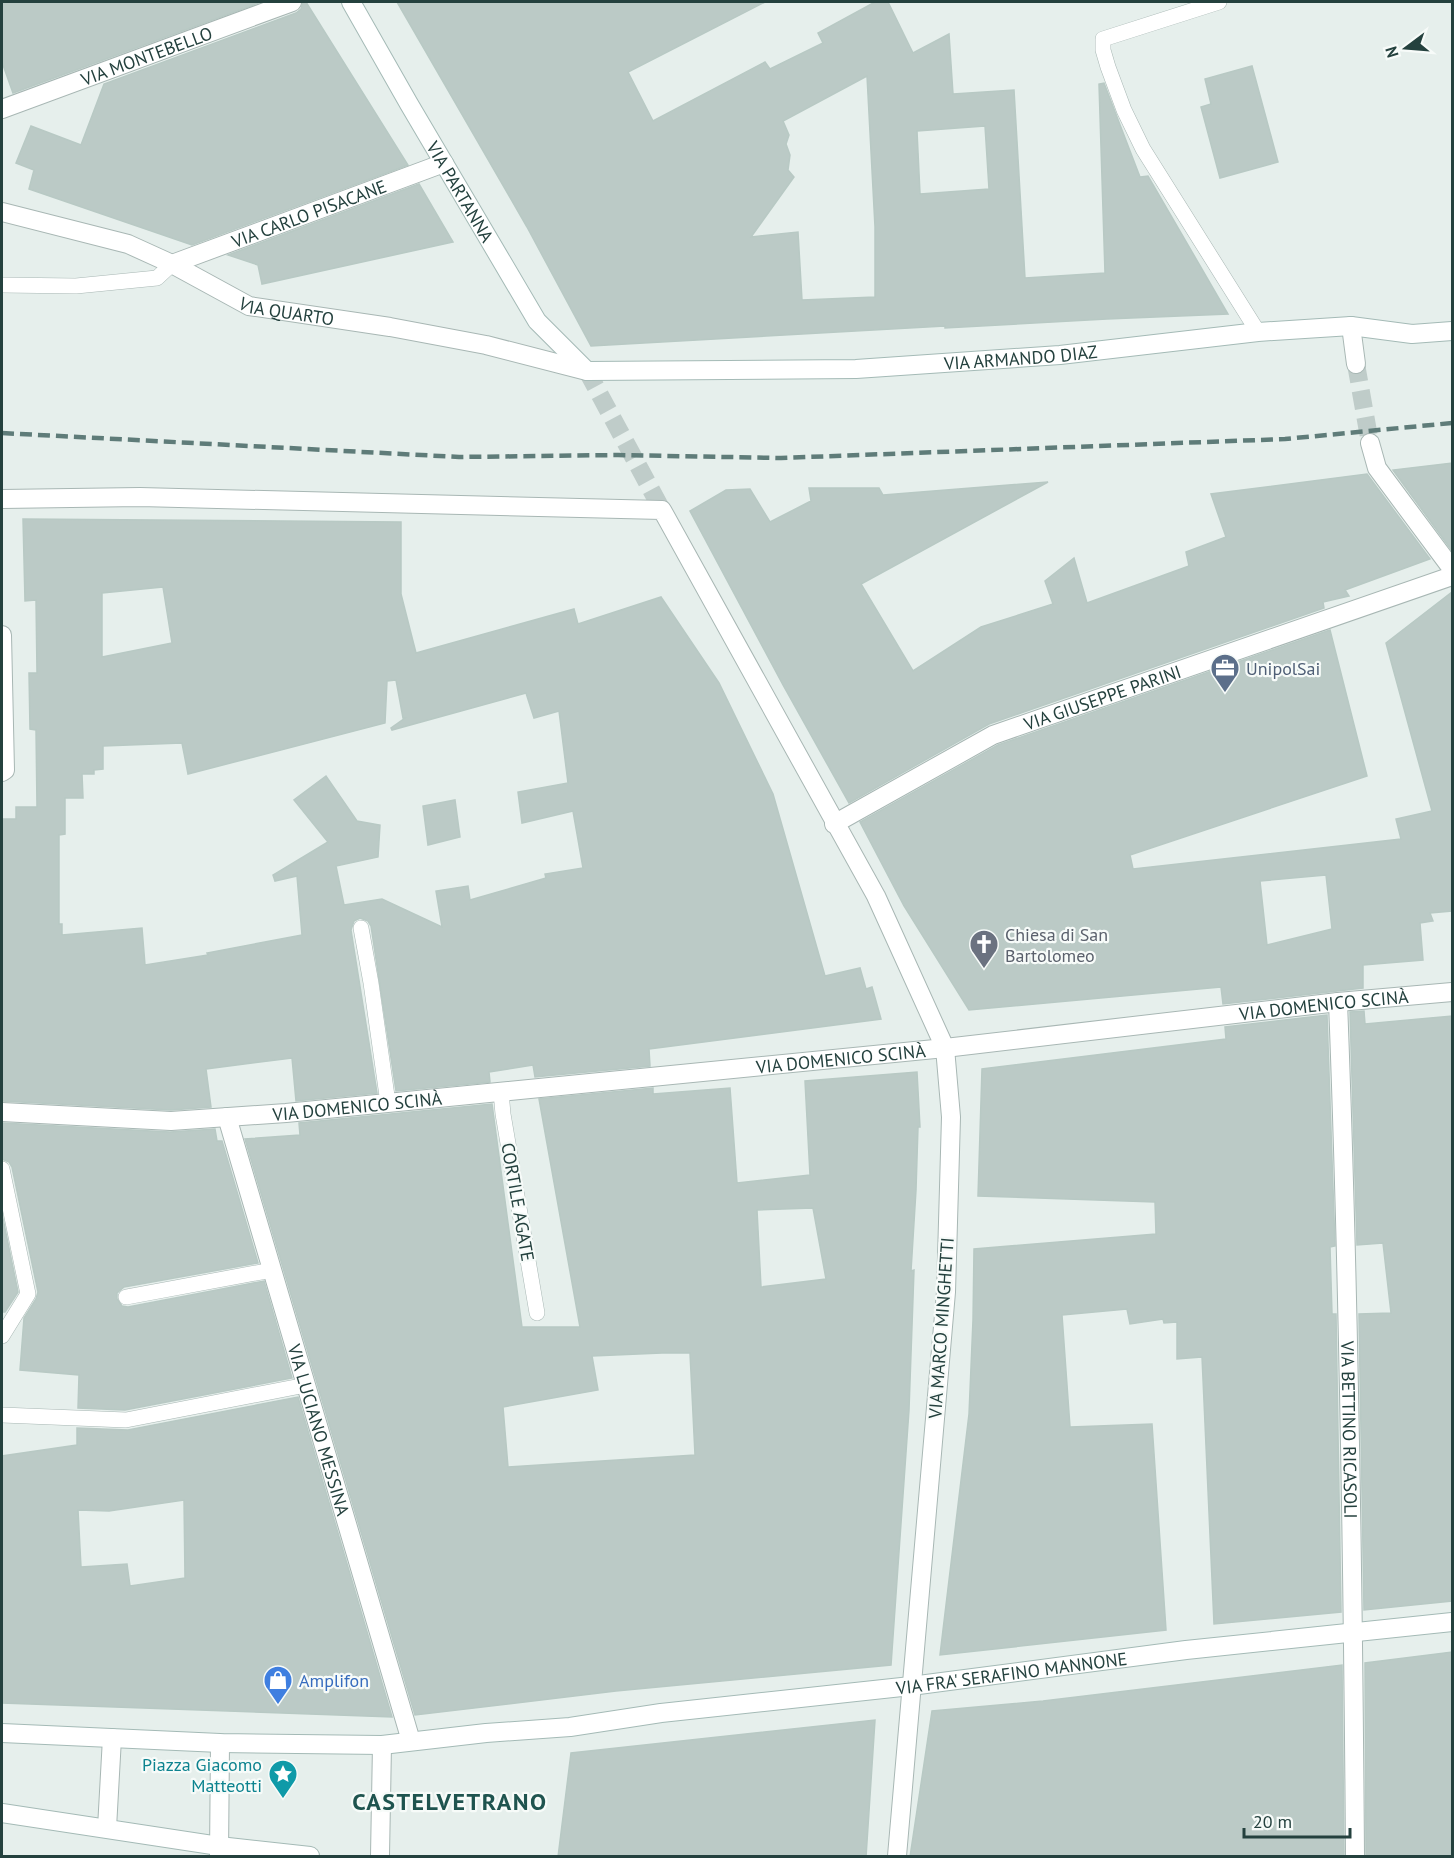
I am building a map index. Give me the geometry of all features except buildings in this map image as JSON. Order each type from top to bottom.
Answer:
[{"type":"street","name":"VIA MONTEBELLO","points":[[2,110],[292,2]]},
{"type":"street","name":"VIA PARTANNA","points":[[351,2],[537,321],[587,371]]},
{"type":"street","name":"VIA CARLO PISACANE","points":[[172,264],[444,163]]},
{"type":"street","name":"VIA QUARTO","points":[[2,212],[129,244],[172,264],[249,306],[486,345],[587,371]]},
{"type":"street","name":"VIA ARMANDO DIAZ","points":[[587,371],[856,369],[1060,355],[1258,332],[1351,326],[1412,334],[1452,331]]},
{"type":"street","points":[[1351,326],[1356,364]]},
{"type":"street","points":[[1370,443],[1377,468],[1452,569]]},
{"type":"street","name":"VIA MARCO MINGHETTI","points":[[2,499],[140,497],[662,510],[834,824],[876,896],[945,1048],[951,1117],[946,1292],[897,1857]]},
{"type":"street","name":"VIA GIUSEPPE PARINI","points":[[834,824],[993,735],[1452,576]]},
{"type":"street","points":[[2,634],[5,770],[2,772]]},
{"type":"street","name":"VIA DOMENICO SCINÀ","points":[[2,1112],[171,1121],[227,1117],[945,1048],[1338,1002],[1452,992]]},
{"type":"street","name":"VIA BETTINO RICASOLI","points":[[1338,1002],[1345,1189],[1355,1857]]},
{"type":"street","name":"VIA LUCIANO MESSINA","points":[[227,1117],[411,1741]]},
{"type":"street","name":"VIA FRA' SERAFINO MANNONE","points":[[411,1741],[570,1727],[661,1713],[911,1686],[1186,1650],[1452,1622]]},
{"type":"street","points":[[2,1733],[220,1743],[382,1745],[411,1741]]},
{"type":"street","points":[[107,1828],[112,1737]]},
{"type":"street","points":[[219,1851],[220,1743]]},
{"type":"street","points":[[380,1857],[383,1798],[382,1745]]},
{"type":"street","points":[[2,1813],[107,1828],[219,1851],[310,1857]]},
{"type":"lane","points":[[1220,2],[1103,39],[1103,50],[1124,110],[1143,149],[1258,332]]},
{"type":"lane","points":[[2,285],[76,286],[157,278],[172,264]]},
{"type":"lane","points":[[361,928],[388,1103]]},
{"type":"lane","name":"CORTILE AGATE","points":[[501,1092],[537,1313]]},
{"type":"lane","points":[[2,1169],[28,1294],[2,1336]]},
{"type":"lane","points":[[126,1297],[272,1270]]},
{"type":"lane","points":[[2,1415],[126,1420],[306,1385]]},
{"type":"tunnel","points":[[1356,364],[1370,443]]},
{"type":"tunnel","points":[[587,371],[662,510]]},
{"type":"railway","points":[[2,433],[459,457],[618,455],[781,458],[1285,439],[1452,423]]},
{"type":"place","name":"UnipolSai","points":[[1225,694]]},
{"type":"place","name":"Chiesa di San Bartolomeo","points":[[984,970]]},
{"type":"place","name":"Amplifon","points":[[278,1706]]},
{"type":"place","name":"Piazza Giacomo Matteotti","points":[[283,1800]]},
{"type":"district","name":"CASTELVETRANO","points":[[450,1801]]}]
